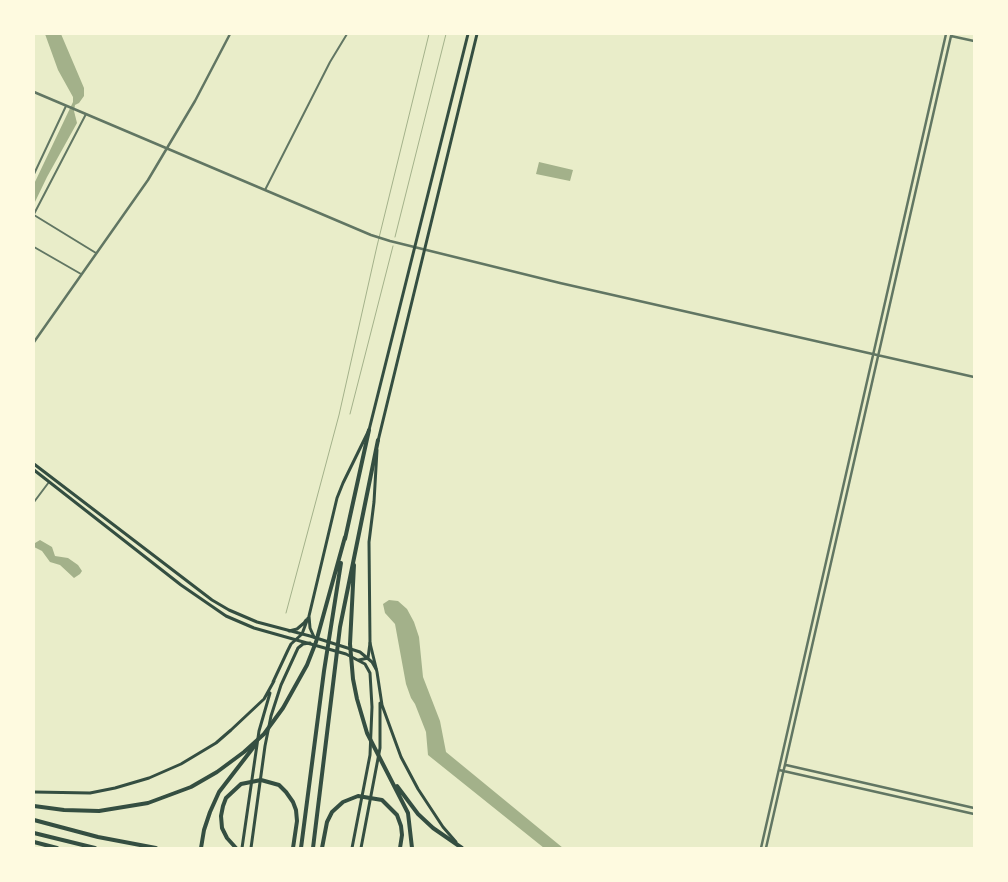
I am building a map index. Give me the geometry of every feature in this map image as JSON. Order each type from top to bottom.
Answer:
[{"type":"highway","points":[[201,848],[204,830],[219,792],[264,734],[294,690],[307,665],[316,642],[345,536],[368,430]]},
{"type":"highway","points":[[313,848],[340,627],[378,440]]},
{"type":"highway","points":[[301,848],[325,667],[345,536]]},
{"type":"highway","points":[[356,547],[350,629],[351,662],[357,699],[367,733],[408,814],[412,848]]},
{"type":"highway","points":[[34,806],[64,810],[99,811],[148,803],[191,787],[217,772],[264,734]]},
{"type":"highway","points":[[391,778],[418,814],[433,828],[461,848]]},
{"type":"highway","points":[[236,848],[225,833],[221,816],[226,798],[241,784],[251,781],[266,781],[278,786],[286,792],[293,802],[297,821],[293,848]]},
{"type":"highway","points":[[322,846],[332,812],[350,798],[366,797],[382,800],[397,815],[402,835],[400,848]]},
{"type":"highway","points":[[34,820],[98,837],[156,848]]},
{"type":"highway","points":[[34,833],[95,848]]},
{"type":"highway","points":[[34,842],[57,848]]},
{"type":"main road","points":[[34,792],[90,793],[107,790],[149,778],[181,764],[216,743],[264,699],[288,650],[302,634],[323,565],[337,498],[368,430],[468,34]]},
{"type":"main road","points":[[368,658],[370,643],[370,542],[378,440],[477,34]]},
{"type":"main road","points":[[34,464],[212,600],[242,616],[352,649],[368,658],[377,672]]},
{"type":"main road","points":[[34,470],[181,585],[220,613],[242,624],[346,654],[365,664],[370,673],[373,720],[370,755],[352,848]]},
{"type":"main road","points":[[289,631],[304,624],[311,608]]},
{"type":"main road","points":[[311,608],[309,623],[314,637]]},
{"type":"main road","points":[[251,848],[271,716],[281,685],[298,648],[303,644],[310,643]]},
{"type":"main road","points":[[370,643],[382,705],[401,757],[418,789],[443,827],[461,848]]},
{"type":"main road","points":[[359,660],[368,658]]},
{"type":"main road","points":[[242,848],[259,731],[274,681]]},
{"type":"main road","points":[[361,848],[380,748],[380,690]]},
{"type":"street","points":[[34,342],[168,149],[230,34]]},
{"type":"street","points":[[265,190],[325,71],[347,34]]},
{"type":"street","points":[[761,848],[874,355],[945,34],[974,41]]},
{"type":"street","points":[[766,848],[951,36]]},
{"type":"street","points":[[34,92],[371,235],[390,241],[569,285],[974,377]]},
{"type":"street","points":[[34,174],[66,106]]},
{"type":"street","points":[[86,114],[34,215],[96,253]]},
{"type":"street","points":[[34,247],[81,274]]},
{"type":"street","points":[[34,502],[49,482]]},
{"type":"street","points":[[780,764],[974,808]]},
{"type":"street","points":[[779,770],[974,814]]},
{"type":"shaded area","points":[[45,34],[61,34],[84,88],[84,96],[75,105],[74,111],[77,123],[34,204],[34,184],[73,102],[73,97],[58,70]]},
{"type":"shaded area","points":[[539,162],[573,170],[570,181],[536,174]]},
{"type":"shaded area","points":[[40,540],[52,547],[55,556],[68,558],[78,565],[82,571],[80,574],[74,578],[60,565],[50,562],[42,551],[34,547],[35,543]]},
{"type":"shaded area","points":[[389,600],[398,601],[407,609],[414,622],[419,637],[423,677],[440,721],[446,752],[563,848],[544,848],[428,755],[426,732],[406,684],[395,624],[385,613],[383,604]]},
{"type":"waterway","points":[[286,613],[339,415],[377,246],[429,34]]},
{"type":"waterway","points":[[395,237],[446,34]]},
{"type":"waterway","points":[[350,414],[393,246]]}]
